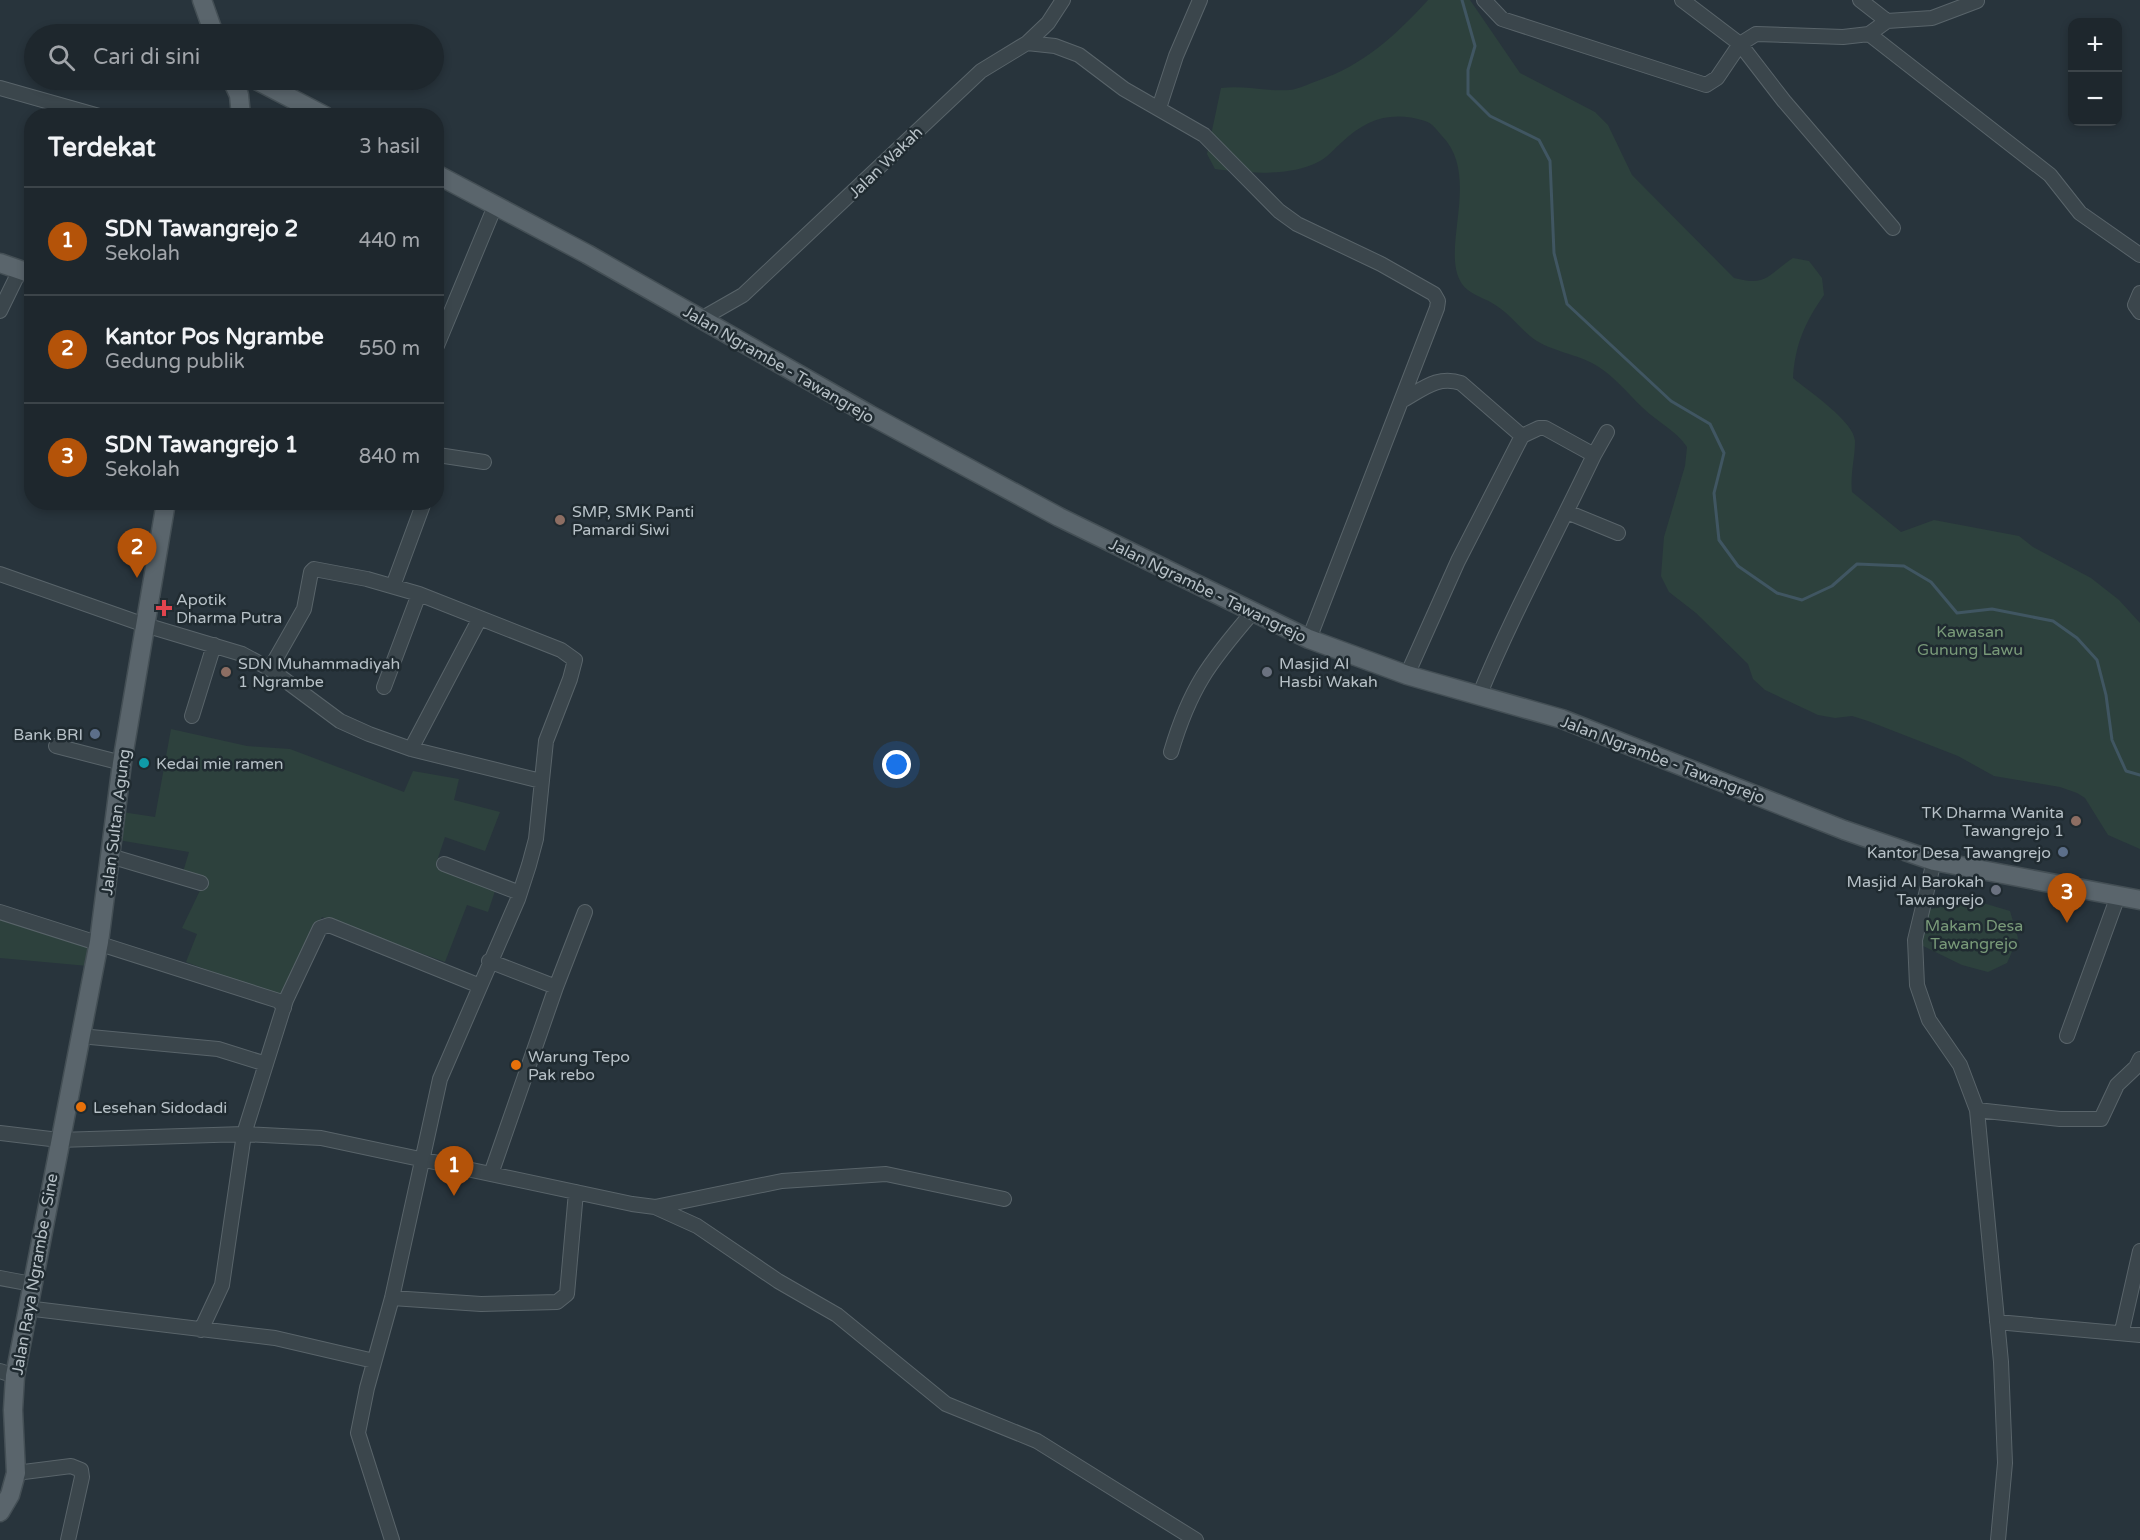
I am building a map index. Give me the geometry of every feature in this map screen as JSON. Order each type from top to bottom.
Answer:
[{"type":"main road","points":[[202,0],[210,24]]},
{"type":"main road","points":[[237,90],[240,108]]},
{"type":"main road","points":[[275,90],[310,108]]},
{"type":"main road","name":"Jalan Ngrambe - Tawangrejo","points":[[444,178],[870,416],[1059,517],[1309,639],[1407,675],[1562,719],[1844,830],[1934,861],[2140,900]]},
{"type":"main road","points":[[0,263],[24,271]]},
{"type":"main road","name":"Jalan Sultan Agung","points":[[59,1140],[99,942],[122,763],[165,510]]},
{"type":"main road","name":"Jalan Raya Ngrambe - Sine","points":[[0,1512],[10,1496],[16,1473],[13,1410],[7,1373],[32,1284],[59,1140]]},
{"type":"street","name":"Jalan Wakah","points":[[700,320],[742,295],[981,72],[1027,43],[1048,23],[1063,0]]},
{"type":"street","points":[[1159,108],[1176,56],[1200,0]]},
{"type":"street","points":[[1485,0],[1502,20],[1706,85],[1717,78],[1740,44],[1756,34],[1843,37],[1869,34],[1887,21],[1932,18],[1977,1]]},
{"type":"street","points":[[1682,0],[1740,44],[1784,101],[1893,228]]},
{"type":"street","points":[[1860,0],[1887,21]]},
{"type":"street","points":[[1869,34],[2050,175],[2080,213],[2140,255]]},
{"type":"street","points":[[1027,43],[1054,46],[1079,55],[1124,89],[1204,135],[1279,211],[1298,224],[1381,264],[1436,297],[1437,308],[1403,400],[1391,422],[1309,639]]},
{"type":"street","points":[[0,88],[71,108]]},
{"type":"street","points":[[444,329],[495,206]]},
{"type":"street","points":[[0,311],[24,275]]},
{"type":"street","points":[[2140,293],[2135,305],[2140,312]]},
{"type":"street","points":[[1403,400],[1439,380],[1454,380],[1461,383],[1522,436]]},
{"type":"street","points":[[1407,675],[1458,561],[1522,436],[1539,428],[1545,428],[1594,455]]},
{"type":"street","points":[[1479,696],[1507,628],[1607,432]]},
{"type":"street","points":[[444,457],[484,462]]},
{"type":"street","points":[[393,586],[421,510]]},
{"type":"street","points":[[1567,512],[1618,534]]},
{"type":"street","points":[[270,669],[304,609],[310,573],[314,569],[419,594],[561,650],[575,660],[546,741],[536,839],[520,893],[440,1079],[392,1298],[374,1361],[358,1433],[392,1540]]},
{"type":"street","points":[[0,574],[145,625],[242,654],[270,669],[340,721],[411,749],[541,781]]},
{"type":"street","points":[[384,687],[419,594]]},
{"type":"street","points":[[1171,752],[1183,711],[1202,675],[1252,613]]},
{"type":"street","points":[[411,749],[480,618]]},
{"type":"street","points":[[192,716],[214,645]]},
{"type":"street","points":[[56,746],[122,763]]},
{"type":"street","points":[[110,856],[201,883]]},
{"type":"street","points":[[1934,861],[1916,940],[1917,985],[1929,1020],[1960,1065],[1977,1110],[1997,1322],[2005,1463],[1998,1540]]},
{"type":"street","points":[[444,864],[520,893]]},
{"type":"street","points":[[2067,1035],[2118,896]]},
{"type":"street","points":[[0,912],[279,1001],[284,1008]]},
{"type":"street","points":[[491,1174],[555,987],[585,912]]},
{"type":"street","points":[[201,1330],[222,1285],[244,1134],[284,1008],[320,928],[329,925],[480,986]]},
{"type":"street","points":[[489,961],[555,987]]},
{"type":"street","points":[[80,1036],[218,1049],[266,1064]]},
{"type":"street","points":[[1977,1110],[2060,1119],[2101,1119],[2117,1085],[2136,1067],[2140,1059]]},
{"type":"street","points":[[0,1133],[59,1140],[244,1134],[321,1138],[655,1207],[697,1226],[778,1281],[837,1315],[946,1404],[1037,1441],[1196,1540]]},
{"type":"street","points":[[655,1207],[782,1181],[886,1174],[1004,1199]]},
{"type":"street","points":[[392,1298],[481,1304],[563,1300],[567,1294],[576,1192]]},
{"type":"street","points":[[2122,1331],[2140,1251]]},
{"type":"street","points":[[0,1278],[32,1284]]},
{"type":"street","points":[[26,1308],[306,1343],[374,1361]]},
{"type":"street","points":[[1997,1322],[2122,1331],[2140,1335]]},
{"type":"street","points":[[16,1473],[71,1466],[81,1470],[82,1477],[68,1540]]},
{"type":"green space","name":"Kawasan Gunung Lawu","points":[[1428,0],[1470,0],[1520,73],[1595,112],[1608,125],[1632,175],[1734,278],[1761,280],[1793,258],[1809,261],[1822,278],[1824,295],[1802,334],[1793,378],[1839,416],[1853,433],[1855,441],[1852,492],[1901,532],[1934,520],[2019,536],[2033,547],[2091,578],[2119,600],[2140,623],[2140,849],[2108,835],[2085,798],[2077,793],[2060,787],[1994,776],[1958,756],[1852,716],[1835,718],[1818,715],[1765,690],[1753,679],[1748,664],[1696,613],[1669,592],[1661,576],[1664,537],[1685,466],[1687,447],[1606,372],[1585,360],[1536,341],[1502,310],[1472,293],[1462,284],[1456,270],[1455,252],[1460,192],[1459,172],[1453,153],[1430,123],[1402,117],[1371,122],[1361,127],[1321,160],[1294,170],[1253,172],[1215,169],[1207,154],[1221,88],[1290,90],[1334,74],[1350,67],[1378,48]]},
{"type":"green space","points":[[171,729],[247,746],[290,749],[404,792],[413,771],[459,779],[454,800],[500,812],[485,851],[445,837],[436,864],[495,891],[488,912],[467,905],[445,962],[322,917],[282,998],[186,962],[197,934],[182,928],[206,878],[183,872],[189,852],[118,840],[122,812],[155,817]]},
{"type":"green space","name":"Makam Desa Tawangrejo","points":[[1973,900],[2010,911],[2018,938],[2007,963],[1988,972],[1962,965],[1921,945],[1927,910]]},
{"type":"green space","points":[[0,915],[93,943],[88,966],[0,958]]},
{"type":"waterway","points":[[1462,0],[1475,46],[1468,70],[1468,94],[1490,116],[1539,140],[1550,161],[1554,253],[1567,304],[1671,401],[1710,424],[1724,453],[1714,493],[1719,540],[1738,566],[1777,593],[1802,600],[1832,586],[1857,564],[1904,566],[1931,582],[1957,613],[1992,609],[2053,621],[2077,638],[2097,660],[2106,695],[2112,740],[2126,771],[2140,775]]},
{"type":"place","name":"SMP, SMK Panti Pamardi Siwi","points":[[560,520]]},
{"type":"place","name":"Kantor Pos Ngrambe","points":[[137,578]]},
{"type":"place","name":"Apotik Dharma Putra","points":[[164,608]]},
{"type":"place","name":"SDN Muhammadiyah 1 Ngrambe","points":[[226,672]]},
{"type":"place","name":"Masjid Al Hasbi Wakah","points":[[1267,672]]},
{"type":"place","name":"Bank BRI","points":[[95,734]]},
{"type":"place","name":"Kedai mie ramen","points":[[144,763]]},
{"type":"place","name":"TK Dharma Wanita Tawangrejo 1","points":[[2076,821]]},
{"type":"place","name":"Kantor Desa Tawangrejo","points":[[2063,852]]},
{"type":"place","name":"Masjid Al Barokah Tawangrejo","points":[[1996,890]]},
{"type":"place","name":"SDN Tawangrejo 1","points":[[2067,923]]},
{"type":"place","name":"Warung Tepo Pak rebo","points":[[516,1065]]},
{"type":"place","name":"Lesehan Sidodadi","points":[[81,1107]]},
{"type":"place","name":"SDN Tawangrejo 2","points":[[454,1196]]}]
